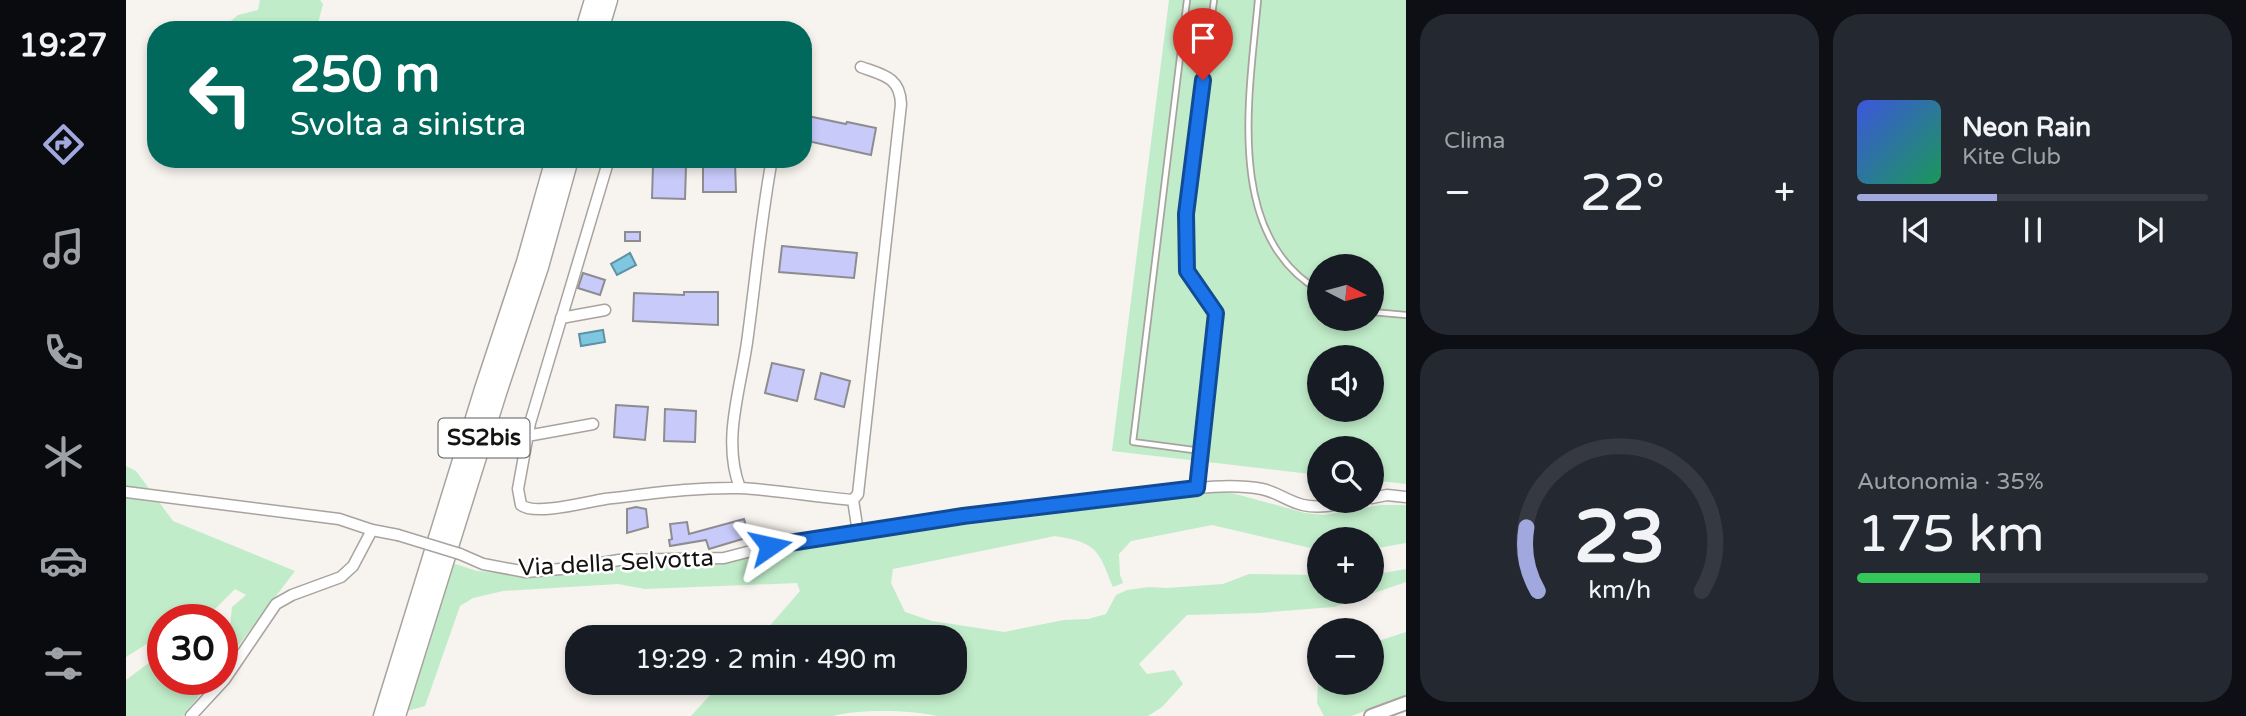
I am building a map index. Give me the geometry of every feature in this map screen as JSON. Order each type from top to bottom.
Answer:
[{"type":"highway","points":[[587,21],[593,0]]},
{"type":"highway","points":[[603,21],[609,0]]},
{"type":"highway","name":"SS2bis","points":[[382,716],[483,388],[525,262],[551,168]]},
{"type":"highway","name":"SS2bis","points":[[397,716],[540,267],[568,168]]},
{"type":"street","points":[[858,532],[853,500],[858,494],[901,104],[899,90],[894,83],[882,75],[860,67]]},
{"type":"street","points":[[606,168],[527,436],[518,489],[520,503],[527,509],[547,509],[580,502],[666,492],[740,488],[853,500]]},
{"type":"street","points":[[740,488],[732,462],[732,436],[771,168]]},
{"type":"street","points":[[561,318],[605,310]]},
{"type":"street","points":[[527,436],[593,424]]},
{"type":"street","name":"Via della Selvotta","points":[[126,492],[339,519],[460,554],[483,564],[526,572],[631,559],[724,558],[786,542],[963,516],[1197,488],[1267,490],[1307,505]]},
{"type":"street","points":[[1384,496],[1406,497]]},
{"type":"street","points":[[191,716],[225,679],[276,604],[292,595],[341,577],[354,566],[372,530]]},
{"type":"street","points":[[1371,716],[1406,703]]},
{"type":"lane","points":[[1187,0],[1133,442],[1201,451]]},
{"type":"lane","points":[[1197,488],[1216,313],[1187,271],[1186,214],[1213,0]]},
{"type":"lane","points":[[1258,0],[1248,108],[1249,161],[1268,236],[1286,264],[1307,284]]},
{"type":"lane","points":[[1384,313],[1406,315]]},
{"type":"green space","points":[[260,0],[320,0],[323,4],[319,21],[231,21],[238,15],[258,10]]},
{"type":"green space","points":[[1169,0],[1406,0],[1406,484],[1384,481],[1384,436],[1307,436],[1307,474],[1112,451]]},
{"type":"green space","points":[[126,466],[136,471],[173,521],[295,571],[238,646],[238,604],[236,604],[246,595],[235,589],[220,604],[147,604],[147,644],[126,657]]},
{"type":"green space","points":[[1218,491],[1305,513],[1324,515],[1384,513],[1384,505],[1406,505],[1406,543],[1384,547],[1384,527],[1307,527],[1307,547],[1212,525],[1131,541],[1119,554],[1123,583],[1113,587],[1104,564],[1094,550],[1080,542],[1055,536],[893,569],[891,583],[905,612],[932,621],[958,625],[770,625],[800,591],[797,583],[645,589],[618,584],[503,591],[473,598],[460,606],[425,706],[407,711],[409,696],[449,562],[477,571],[528,576],[566,575],[615,564],[701,564],[757,556],[814,543],[1042,516]]},
{"type":"green space","points":[[1406,569],[1406,582],[1384,590],[1384,573]]},
{"type":"green space","points":[[1249,574],[1307,575],[1307,604],[1343,604],[1259,613],[1187,615],[1139,664],[1147,674],[1174,670],[1183,684],[1162,707],[1148,716],[937,716],[885,711],[833,716],[691,716],[710,695],[967,695],[967,626],[1004,632],[1064,620],[1088,619],[1106,614],[1116,595],[1127,590],[1223,584]]},
{"type":"green space","points":[[1406,632],[1406,696],[1351,716],[1324,716],[1317,703],[1317,695],[1384,695],[1384,639]]},
{"type":"green space","points":[[147,664],[147,695],[199,695],[183,716],[126,716],[126,680]]},
{"type":"water","points":[[630,253],[636,265],[617,275],[611,264]]},
{"type":"water","points":[[603,330],[605,342],[581,346],[579,334]]},
{"type":"building","points":[[812,117],[876,128],[871,155],[812,142]]},
{"type":"building","points":[[653,168],[686,168],[685,199],[652,198]]},
{"type":"building","points":[[703,168],[735,168],[736,192],[703,192]]},
{"type":"building","points":[[625,232],[640,232],[640,241],[625,241]]},
{"type":"building","points":[[782,246],[857,253],[854,278],[779,272]]},
{"type":"building","points":[[583,273],[605,280],[600,295],[578,288]]},
{"type":"building","points":[[684,292],[718,292],[718,325],[633,321],[634,293],[684,295]]},
{"type":"building","points":[[772,363],[804,370],[797,401],[765,393]]},
{"type":"building","points":[[821,373],[850,381],[844,407],[815,399]]},
{"type":"building","points":[[616,405],[648,407],[645,440],[614,437]]},
{"type":"building","points":[[665,409],[696,411],[695,442],[664,441]]},
{"type":"building","points":[[627,509],[646,509],[648,527],[627,533]]},
{"type":"building","points":[[744,519],[749,537],[709,549],[706,540],[670,546],[670,524],[687,522],[689,534]]},
{"type":"route","points":[[770,546],[963,516],[1197,488],[1216,313],[1187,271],[1186,214],[1203,80]]}]
